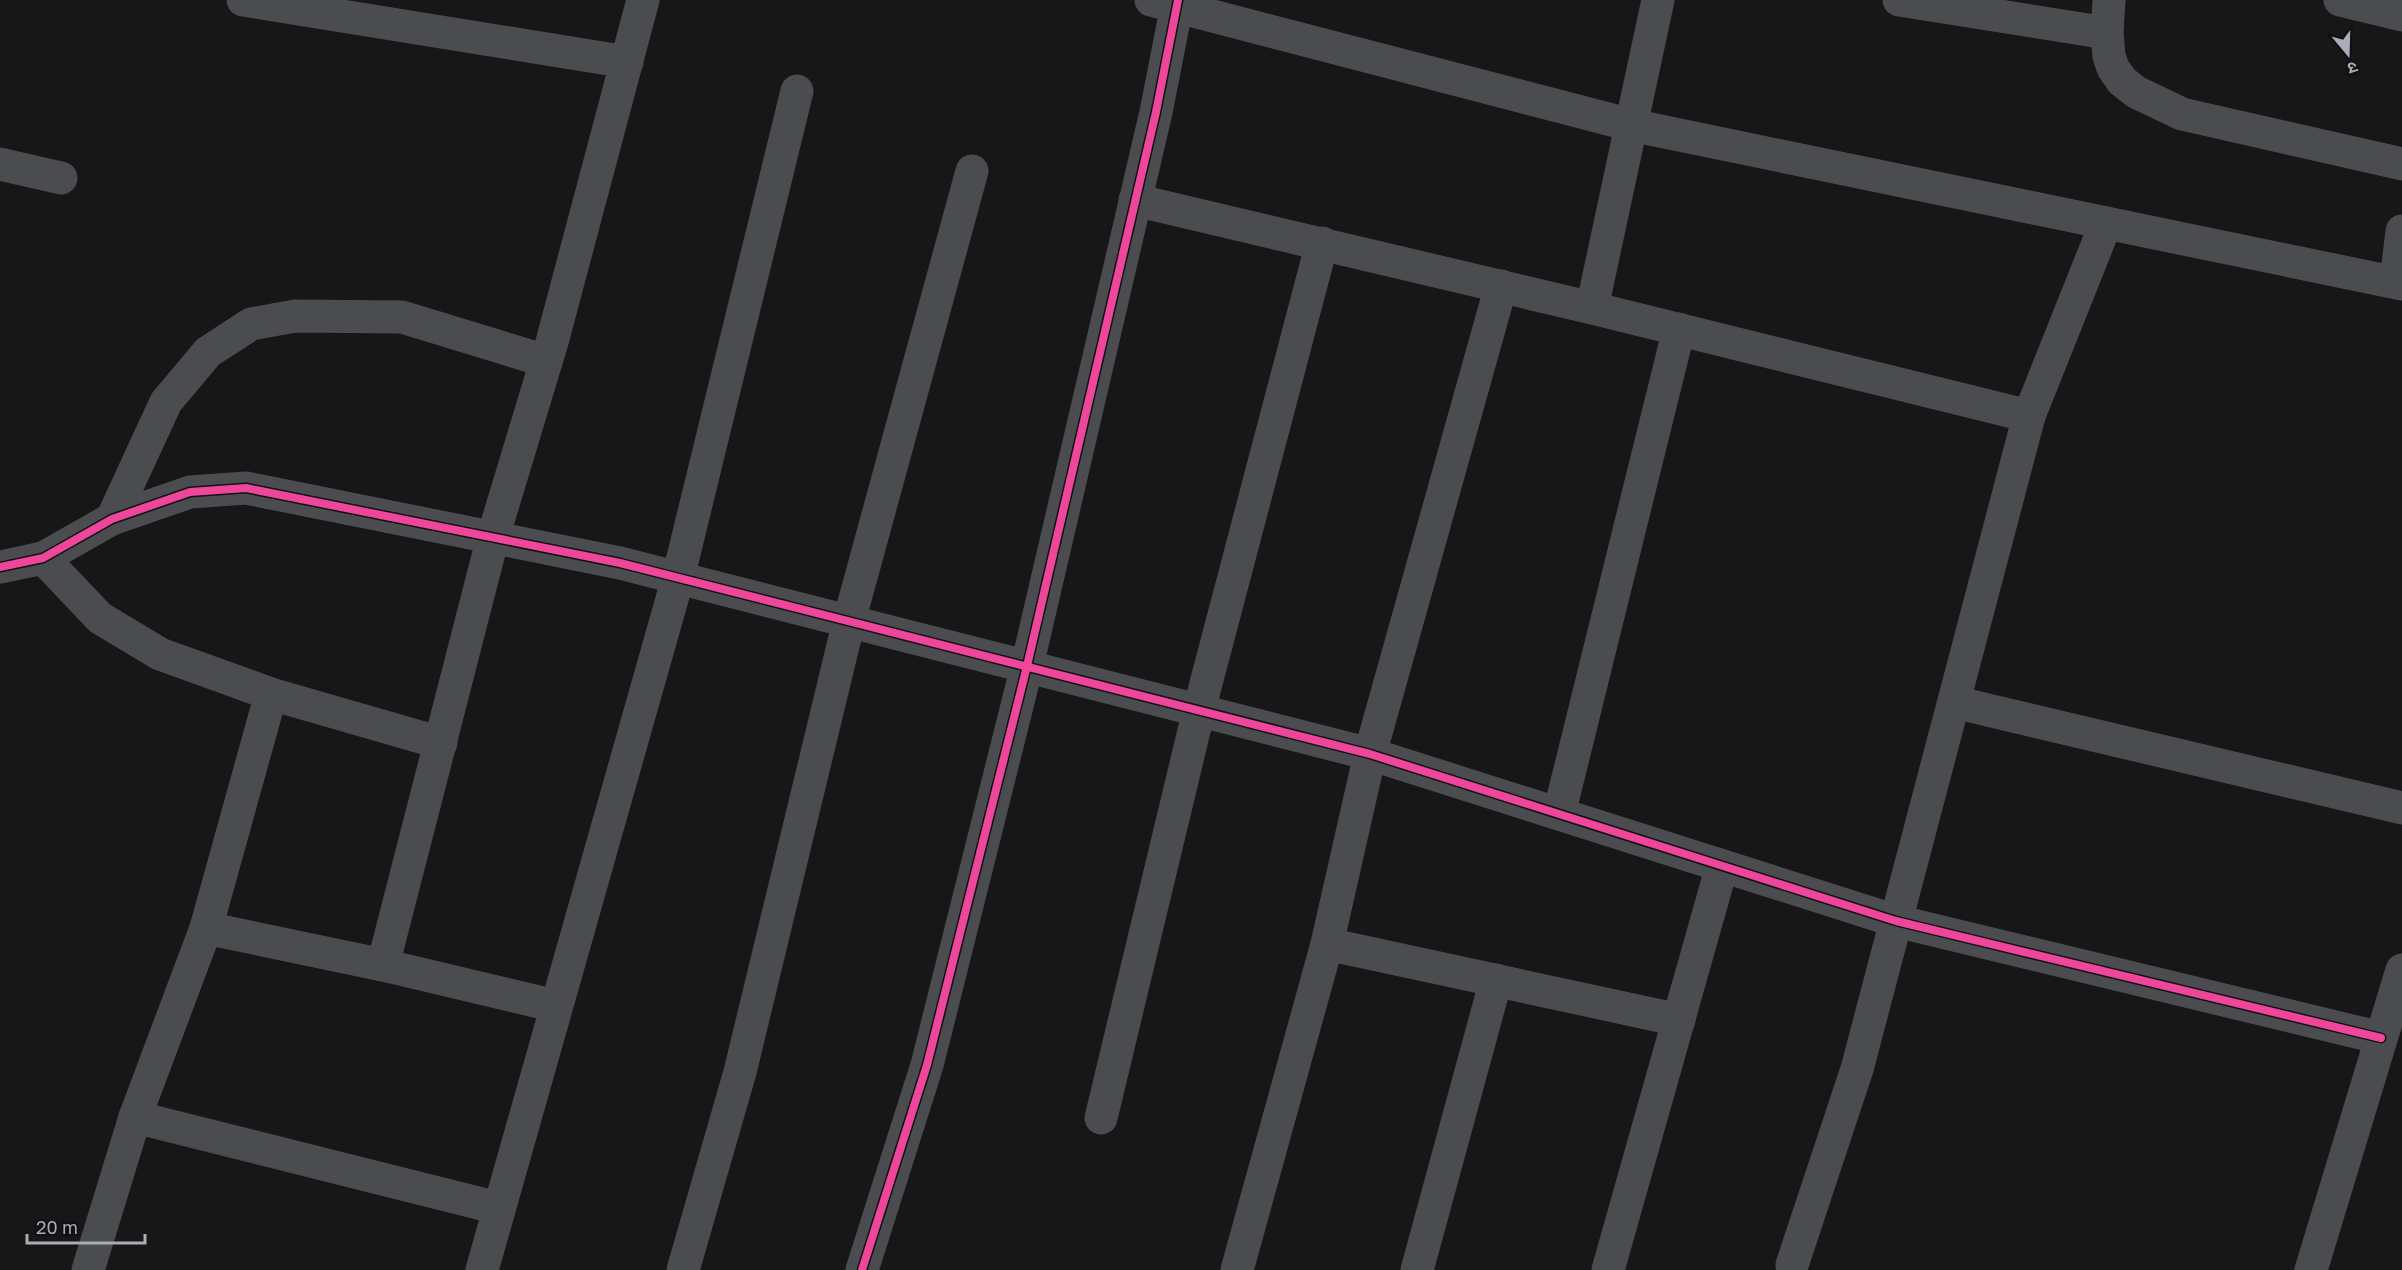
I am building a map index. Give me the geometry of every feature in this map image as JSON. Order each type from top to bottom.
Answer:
[{"type":"street","points":[[243,0],[627,62]]},
{"type":"street","points":[[383,965],[493,537],[546,361],[643,0]]},
{"type":"street","points":[[1592,308],[1658,0]]},
{"type":"street","points":[[1899,0],[2107,33]]},
{"type":"street","points":[[2109,0],[2107,33],[2109,56],[2113,68],[2122,81],[2136,92],[2182,114],[2402,164]]},
{"type":"street","points":[[2340,0],[2402,15]]},
{"type":"street","points":[[862,1270],[927,1065],[1027,666],[1135,200],[1169,2],[1631,126],[2399,283],[2402,231]]},
{"type":"street","points":[[482,1270],[678,578],[797,91]]},
{"type":"street","points":[[0,164],[61,178]]},
{"type":"street","points":[[683,1270],[740,1072],[849,621],[972,171]]},
{"type":"street","points":[[1135,200],[1679,329],[2029,416]]},
{"type":"street","points":[[1792,1265],[1857,1069],[2029,416],[2106,223]]},
{"type":"street","points":[[1101,1118],[1199,710],[1322,243]]},
{"type":"street","points":[[1237,1270],[1327,944],[1370,754],[1501,286]]},
{"type":"street","points":[[112,519],[166,402],[208,352],[251,324],[295,316],[402,316],[546,361]]},
{"type":"street","points":[[1559,814],[1679,329]]},
{"type":"street","points":[[0,567],[43,558],[112,519],[190,492],[246,488],[620,563],[1370,754],[1896,921],[2381,1038]]},
{"type":"street","points":[[43,558],[100,618],[160,654],[271,694],[441,743]]},
{"type":"street","points":[[88,1270],[135,1117],[206,928],[271,694]]},
{"type":"street","points":[[1954,702],[2402,808]]},
{"type":"street","points":[[1608,1270],[1722,866]]},
{"type":"street","points":[[206,928],[383,965],[555,1006]]},
{"type":"street","points":[[1327,944],[1679,1020]]},
{"type":"street","points":[[2311,1270],[2401,977]]},
{"type":"street","points":[[1417,1270],[1496,980]]},
{"type":"street","points":[[135,1117],[498,1208]]},
{"type":"cycle path","points":[[862,1270],[927,1065],[1027,666],[1156,112],[1178,0]]},
{"type":"cycle path","points":[[0,567],[43,558],[112,519],[190,492],[246,488],[620,563],[1370,754],[1896,921],[2381,1038]]}]
